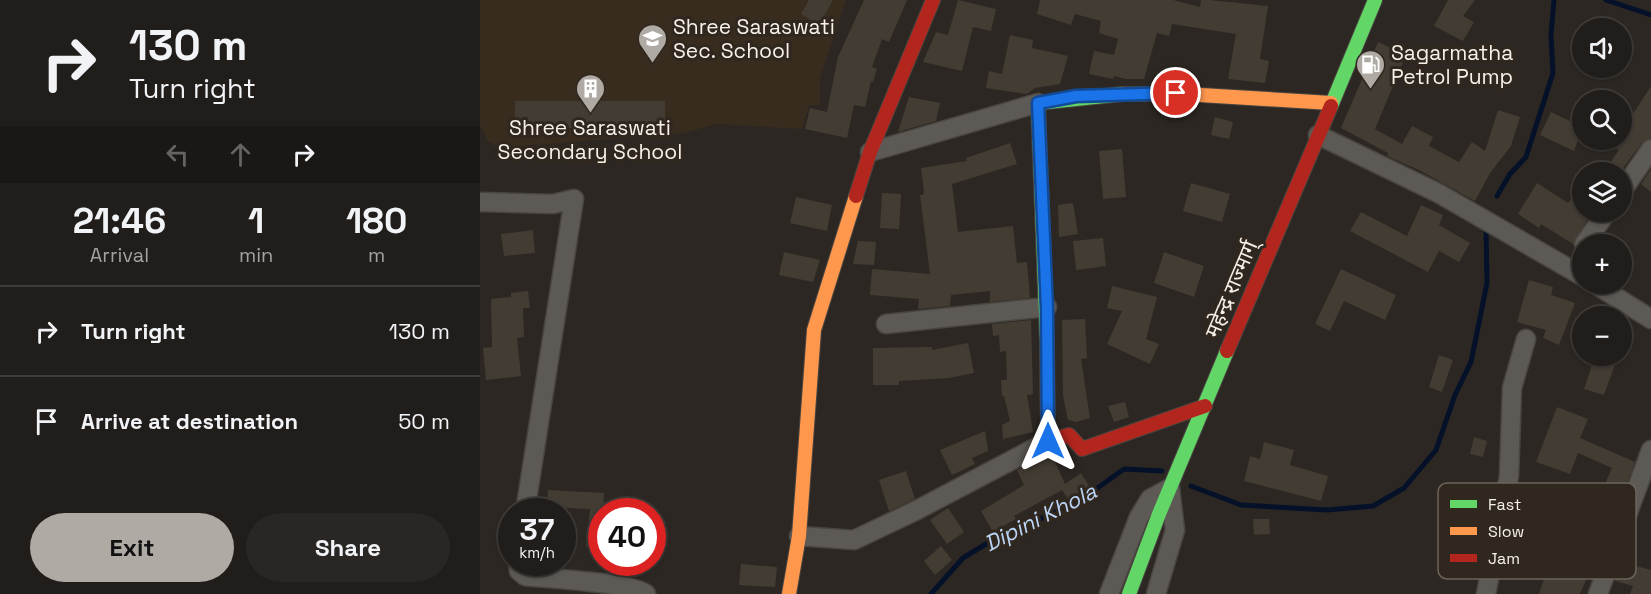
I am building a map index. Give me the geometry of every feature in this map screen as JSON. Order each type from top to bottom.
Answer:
[{"type":"main road","points":[[789,594],[799,536],[814,330],[870,152],[933,0]]},
{"type":"main road","name":"महेन्द्र राज्मार्ग्","points":[[1129,594],[1170,488],[1375,0]]},
{"type":"main road","points":[[1205,406],[1082,449],[1069,435],[1064,434],[1048,441],[1047,308],[1038,103],[1076,96],[1176,93],[1331,103]]},
{"type":"street","points":[[870,152],[1038,103]]},
{"type":"street","points":[[1318,135],[1438,193],[1572,269]]},
{"type":"street","points":[[1632,176],[1651,149]]},
{"type":"street","points":[[480,202],[553,204],[574,200],[527,498]]},
{"type":"street","points":[[1611,294],[1651,319]]},
{"type":"street","points":[[886,324],[1047,308]]},
{"type":"street","points":[[1508,483],[1512,388],[1526,339]]},
{"type":"street","points":[[799,536],[854,540],[917,510],[1048,441]]},
{"type":"street","points":[[1636,491],[1651,450]]},
{"type":"street","points":[[1109,594],[1139,517],[1150,499],[1170,488],[1176,530],[1156,594]]},
{"type":"street","points":[[525,576],[621,586],[640,589],[646,594]]},
{"type":"street","points":[[1486,594],[1489,579]]},
{"type":"street","points":[[1598,594],[1604,579]]},
{"type":"shaded area","name":"Shree Saraswati Sec. School","points":[[480,0],[846,0],[820,78],[820,105],[809,105],[802,129],[717,124],[684,133],[498,148],[488,141],[480,126]]},
{"type":"building","points":[[809,0],[833,0],[819,25],[801,14]]},
{"type":"building","points":[[864,0],[907,0],[889,42],[882,39],[872,67],[877,69],[873,82],[871,81],[865,107],[854,105],[847,138],[805,129],[810,108],[827,112],[838,57]]},
{"type":"building","points":[[958,0],[996,9],[991,31],[973,27],[962,71],[923,62],[936,32],[948,35]]},
{"type":"building","points":[[1040,0],[1173,0],[1200,7],[1201,0],[1209,0],[1268,6],[1260,59],[1269,61],[1265,83],[1228,79],[1236,34],[1172,24],[1169,36],[1157,33],[1144,79],[1125,79],[1114,76],[1113,79],[1089,74],[1094,51],[1114,55],[1118,39],[1099,33],[1101,21],[1075,14],[1071,25],[1037,14]]},
{"type":"building","points":[[1448,0],[1475,0],[1463,16],[1474,22],[1463,41],[1434,26]]},
{"type":"building","points":[[1010,35],[1033,40],[1032,48],[1068,56],[1060,84],[1035,88],[1027,94],[986,88],[989,71],[1002,74]]},
{"type":"building","points":[[1378,42],[1406,55],[1375,129],[1402,144],[1412,126],[1433,137],[1429,146],[1459,162],[1472,142],[1485,151],[1498,110],[1520,117],[1511,146],[1490,173],[1475,201],[1419,170],[1387,156],[1388,153],[1341,128]]},
{"type":"building","points":[[1651,86],[1651,138],[1642,143],[1628,162],[1611,162],[1619,150],[1632,150],[1632,115]]},
{"type":"building","points":[[909,97],[940,103],[936,121],[898,132]]},
{"type":"building","name":"Shree Saraswati Secondary School","points":[[515,101],[665,101],[665,128],[515,128]]},
{"type":"building","points":[[1551,112],[1572,122],[1572,150],[1574,151],[1540,135]]},
{"type":"building","points":[[1215,117],[1233,122],[1229,139],[1211,135]]},
{"type":"building","points":[[1010,143],[1017,164],[952,184],[958,232],[1013,226],[1017,263],[1027,262],[1030,298],[990,302],[990,291],[951,295],[950,306],[918,309],[919,299],[870,295],[872,269],[930,274],[920,195],[923,195],[924,191],[921,168],[967,161],[966,158]]},
{"type":"building","points":[[1122,149],[1126,197],[1103,199],[1099,151]]},
{"type":"building","points":[[1651,169],[1651,192],[1641,184]]},
{"type":"building","points":[[1191,183],[1230,194],[1222,222],[1183,211]]},
{"type":"building","points":[[1537,183],[1568,203],[1572,197],[1572,222],[1586,222],[1579,234],[1572,234],[1572,243],[1541,224],[1539,228],[1518,214]]},
{"type":"building","points":[[882,193],[901,194],[899,229],[880,228]]},
{"type":"building","points":[[796,197],[832,205],[827,231],[790,223]]},
{"type":"building","points":[[1073,203],[1078,234],[1059,237],[1058,205]]},
{"type":"building","points":[[1421,205],[1443,215],[1439,225],[1470,243],[1459,262],[1439,251],[1428,272],[1350,231],[1361,212],[1407,236]]},
{"type":"building","points":[[533,230],[535,253],[504,256],[501,234]]},
{"type":"building","points":[[1103,238],[1106,266],[1076,270],[1073,241]]},
{"type":"building","points":[[858,241],[876,242],[874,265],[853,264]]},
{"type":"building","points":[[784,252],[820,260],[813,282],[779,275]]},
{"type":"building","points":[[1164,252],[1204,266],[1194,297],[1154,283]]},
{"type":"building","points":[[1341,269],[1396,295],[1385,320],[1344,301],[1330,331],[1315,324]]},
{"type":"building","points":[[1529,280],[1553,287],[1551,295],[1575,303],[1559,345],[1543,338],[1546,330],[1517,322]]},
{"type":"building","points":[[1112,286],[1157,297],[1146,339],[1159,344],[1150,364],[1107,344],[1122,311],[1107,308]]},
{"type":"building","points":[[528,291],[530,308],[523,308],[524,337],[517,338],[521,376],[486,380],[483,348],[492,347],[491,299],[511,297],[511,293]]},
{"type":"building","points":[[1085,319],[1087,358],[1081,359],[1090,418],[1076,422],[1068,420],[1063,395],[1062,320]]},
{"type":"building","points":[[1031,320],[1033,394],[1027,395],[1033,432],[1003,439],[1002,425],[1010,421],[1004,396],[1002,396],[1001,380],[1007,380],[1006,351],[1000,352],[999,335],[993,336],[992,324]]},
{"type":"building","points":[[968,343],[974,373],[949,378],[899,381],[899,385],[873,385],[873,348],[932,347],[932,350]]},
{"type":"building","points":[[1439,355],[1453,360],[1442,392],[1429,387]]},
{"type":"building","points":[[1592,366],[1614,366],[1604,395],[1584,389]]},
{"type":"building","points":[[1125,402],[1129,417],[1114,422],[1108,406]]},
{"type":"building","points":[[1557,407],[1588,419],[1580,438],[1635,462],[1627,483],[1605,483],[1612,468],[1578,453],[1570,474],[1536,462]]},
{"type":"building","points":[[985,431],[988,451],[972,458],[975,464],[952,475],[940,450]]},
{"type":"building","points":[[1474,437],[1487,441],[1483,457],[1470,454]]},
{"type":"building","points":[[1264,442],[1294,450],[1290,465],[1328,476],[1321,501],[1244,481],[1250,456],[1260,459]]},
{"type":"building","points":[[1052,455],[1065,484],[1081,473],[1091,489],[1071,503],[1062,490],[1014,516],[1016,519],[993,532],[981,511],[1024,485],[1017,470],[1045,456]]},
{"type":"building","points":[[906,471],[915,499],[889,511],[879,480]]},
{"type":"building","points":[[548,490],[604,493],[604,498],[588,498],[588,509],[576,508],[576,498],[548,498]]},
{"type":"building","points":[[948,508],[964,532],[947,544],[930,520]]},
{"type":"building","points":[[1253,519],[1269,519],[1270,534],[1254,535]]},
{"type":"building","points":[[941,546],[952,560],[935,575],[924,561]]},
{"type":"building","points":[[741,564],[777,567],[775,587],[739,585]]},
{"type":"building","points":[[1636,566],[1651,570],[1651,594],[1630,594],[1633,586],[1615,581],[1616,579],[1636,579]]},
{"type":"building","points":[[1544,579],[1586,579],[1580,594],[1539,594]]},
{"type":"waterway","points":[[1497,196],[1510,174],[1526,157],[1553,73],[1551,35],[1554,0]]},
{"type":"waterway","points":[[1606,0],[1651,15]]},
{"type":"waterway","name":"Dipini Khola","points":[[1191,486],[1241,505],[1327,510],[1373,506],[1404,488],[1436,450],[1455,395],[1471,362],[1487,283],[1486,229]]},
{"type":"waterway","name":"Dipini Khola","points":[[931,594],[963,558],[991,541],[1078,502],[1124,469],[1162,471]]},
{"type":"traffic: fast","points":[[1331,106],[1375,0]]},
{"type":"traffic: fast","points":[[1047,341],[1038,103],[1123,94]]},
{"type":"traffic: fast","points":[[1129,594],[1159,514],[1227,351]]},
{"type":"traffic: slow","points":[[1123,94],[1184,94],[1331,103]]},
{"type":"traffic: slow","points":[[789,594],[799,536],[814,330],[856,196]]},
{"type":"traffic: jam","points":[[856,196],[870,152],[933,0]]},
{"type":"traffic: jam","points":[[1227,351],[1331,106]]},
{"type":"traffic: jam","points":[[1047,341],[1048,441],[1069,435],[1082,449],[1205,406]]},
{"type":"place","name":"Shree Saraswati Sec. School","points":[[652,64]]},
{"type":"place","name":"Sagarmatha Petrol Pump","points":[[1370,90]]},
{"type":"place","name":"Shree Saraswati Secondary School","points":[[590,114]]},
{"type":"route","points":[[1048,441],[1047,308],[1038,103],[1076,96],[1176,93]]}]
